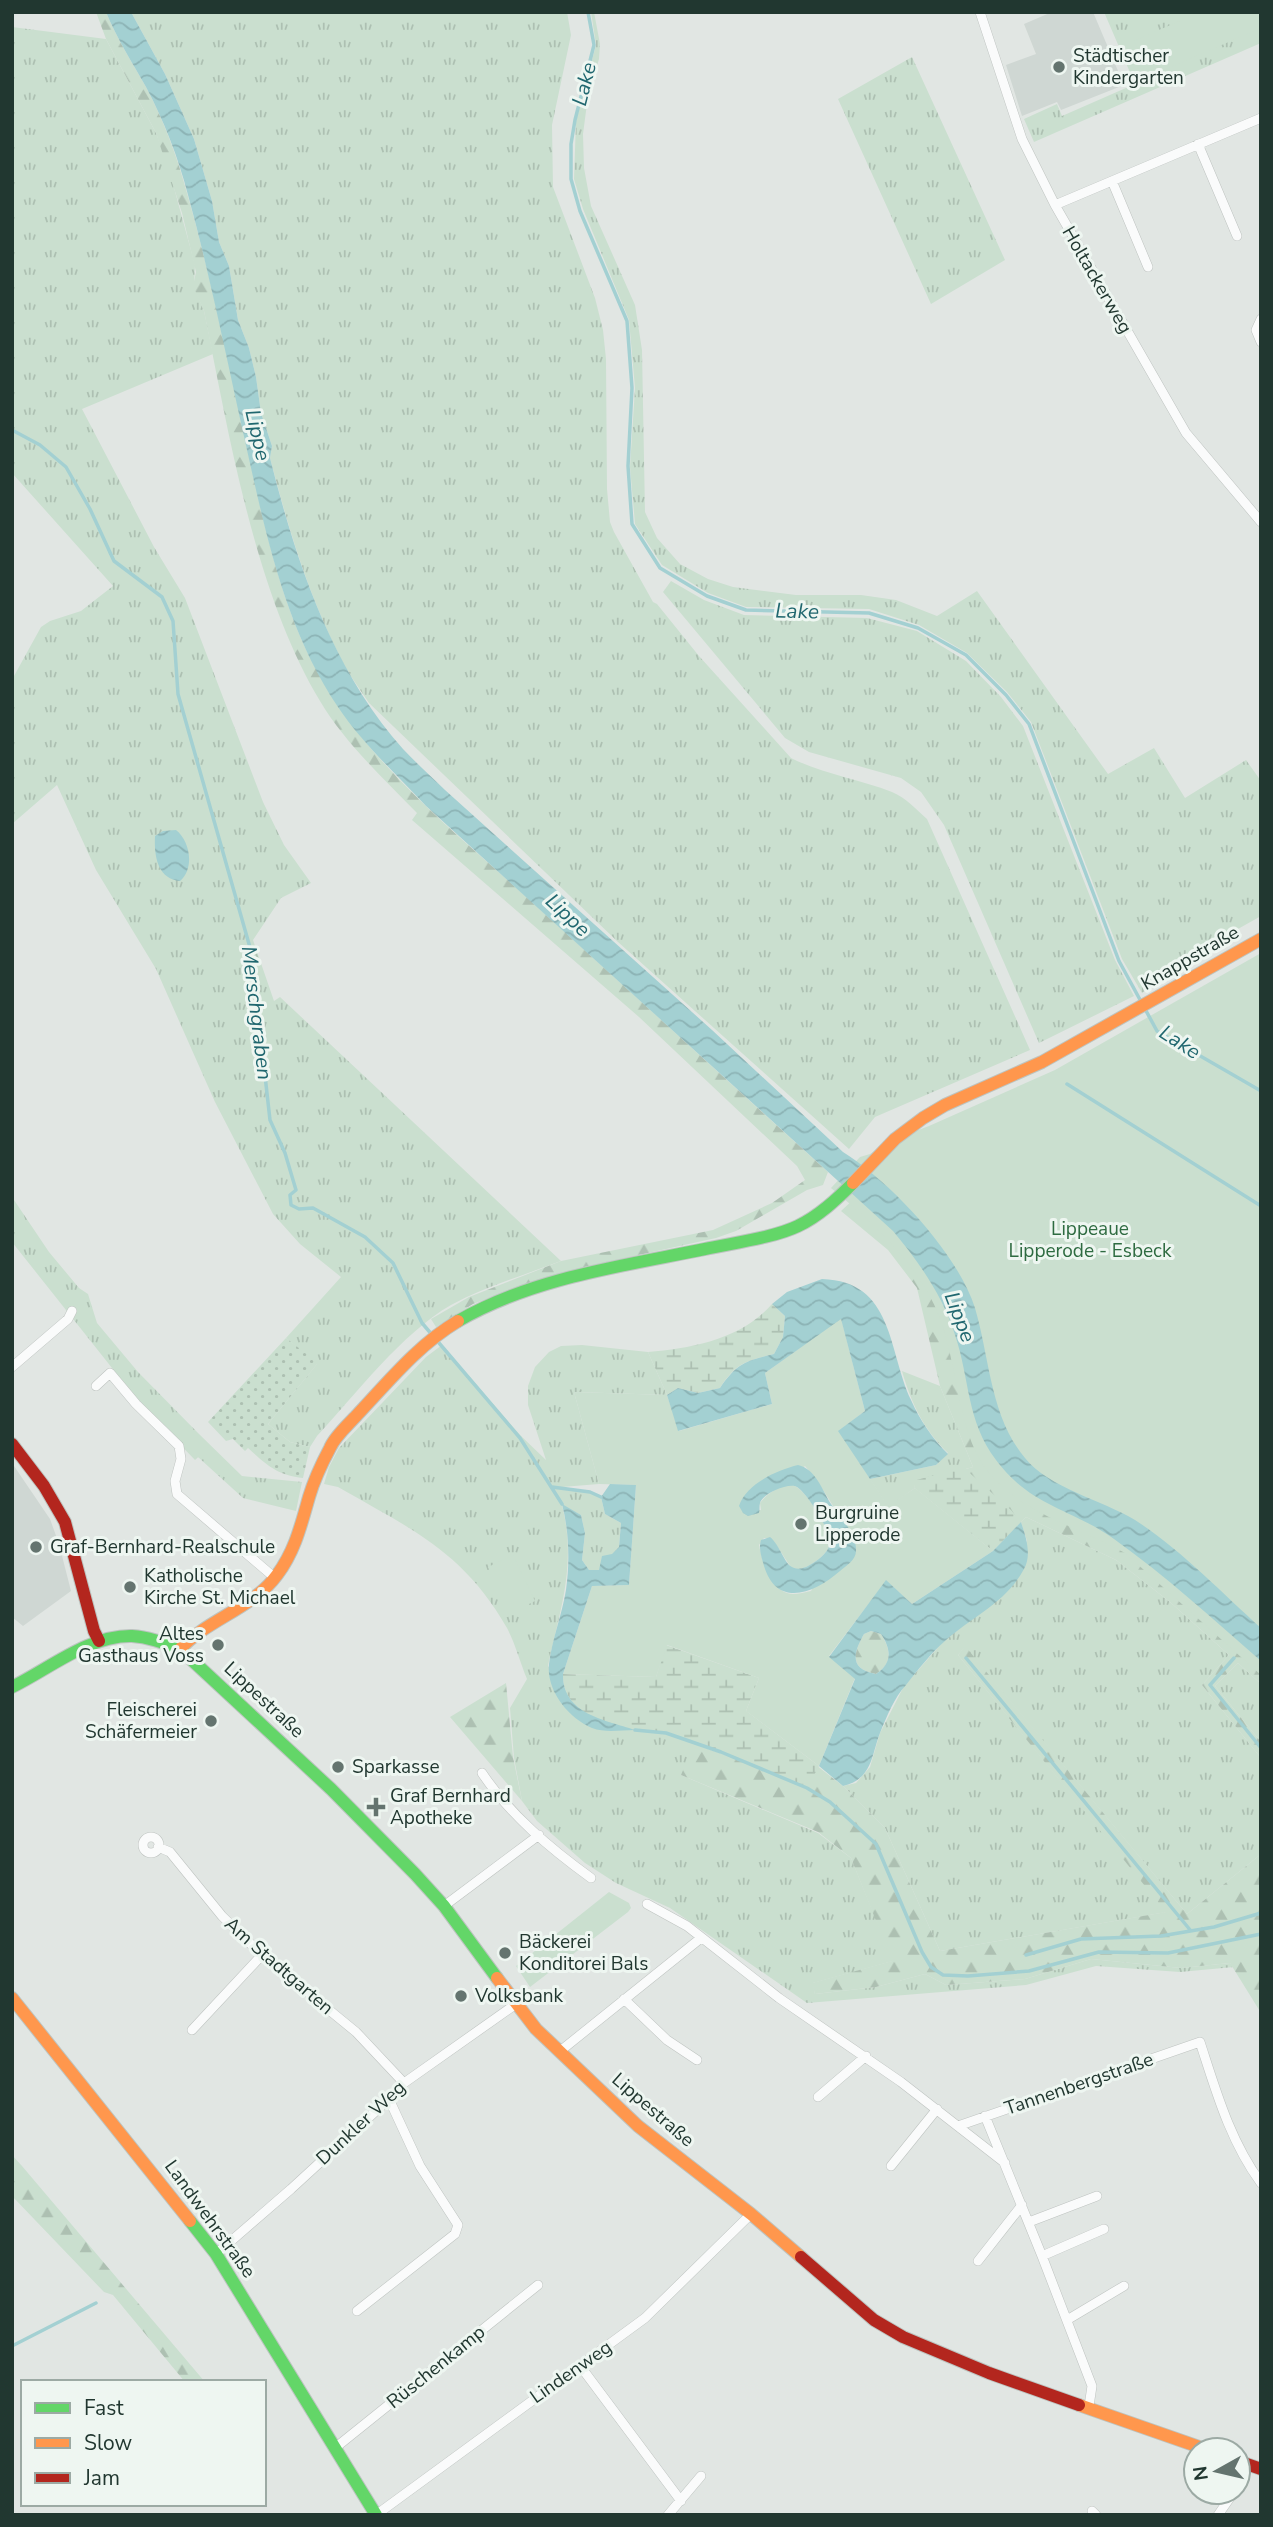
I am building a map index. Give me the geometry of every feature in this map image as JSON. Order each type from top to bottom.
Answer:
[{"type":"street","name":"Holtackerweg","points":[[980,12],[1022,139],[1055,205],[1186,433],[1261,522]]},
{"type":"street","points":[[1055,205],[1261,118]]},
{"type":"street","points":[[1198,144],[1237,236]]},
{"type":"street","points":[[1112,181],[1148,267]]},
{"type":"street","points":[[1261,319],[1256,330],[1261,342]]},
{"type":"street","name":"Knappstraße","points":[[180,1649],[194,1634],[230,1614],[275,1578],[288,1559],[301,1531],[320,1465],[337,1436],[440,1332],[476,1311],[516,1295],[586,1274],[782,1232],[814,1217],[836,1200],[895,1139],[923,1118],[945,1105],[1042,1062],[1261,939]]},
{"type":"street","points":[[12,1367],[68,1319],[72,1311]]},
{"type":"street","points":[[96,1385],[110,1373],[136,1404],[175,1442],[181,1454],[174,1481],[177,1494],[275,1578]]},
{"type":"street","points":[[12,1444],[44,1486],[65,1522],[99,1641]]},
{"type":"street","points":[[14,1682],[99,1641],[123,1635],[144,1636],[180,1649]]},
{"type":"street","name":"Lippestraße","points":[[180,1649],[331,1789],[444,1906],[516,2004],[559,2052],[638,2126],[751,2214],[874,2320],[889,2330],[989,2373],[1182,2440]]},
{"type":"street","points":[[482,1773],[501,1800],[591,1878]]},
{"type":"street","points":[[444,1906],[539,1835]]},
{"type":"street","name":"Am Stadtgarten","points":[[158,1847],[170,1852],[222,1916],[262,1955],[356,2032],[404,2083]]},
{"type":"street","points":[[647,1905],[687,1926],[779,1998],[866,2056],[1005,2163]]},
{"type":"street","points":[[559,2052],[701,1938]]},
{"type":"street","points":[[192,2030],[262,1955]]},
{"type":"street","name":"Landwehrstraße","points":[[12,1998],[216,2254],[376,2515]]},
{"type":"street","points":[[624,1999],[667,2040],[697,2060]]},
{"type":"street","name":"Dunkler Weg","points":[[216,2254],[404,2083],[516,2004]]},
{"type":"street","name":"Tannenbergstraße","points":[[958,2126],[1200,2042],[1226,2121],[1245,2161],[1261,2183]]},
{"type":"street","points":[[818,2098],[866,2056]]},
{"type":"street","points":[[357,2311],[458,2230],[457,2220],[420,2166],[389,2099]]},
{"type":"street","points":[[891,2166],[937,2109]]},
{"type":"street","points":[[985,2116],[1092,2386],[1089,2406]]},
{"type":"street","points":[[1029,2222],[1097,2196]]},
{"type":"street","points":[[978,2260],[1022,2205]]},
{"type":"street","name":"Lindenweg","points":[[376,2515],[645,2318],[751,2214]]},
{"type":"street","points":[[1042,2256],[1104,2230]]},
{"type":"street","name":"Rüschenkamp","points":[[335,2448],[538,2285]]},
{"type":"street","points":[[1067,2320],[1124,2286]]},
{"type":"street","points":[[581,2367],[681,2501]]},
{"type":"street","points":[[668,2515],[701,2476]]},
{"type":"shaded area","points":[[1052,12],[1093,12],[1124,85],[1061,110],[1057,102],[1022,116],[1006,65],[1036,54],[1024,24]]},
{"type":"shaded area","name":"Graf-Bernhard-Realschule","points":[[12,1463],[50,1519],[71,1591],[23,1626],[12,1617]]},
{"type":"green space","points":[[96,12],[106,12],[153,100],[174,152],[205,261],[271,550],[287,603],[321,678],[365,742],[418,799],[828,1172],[823,1185],[807,1190],[736,1231],[716,1238],[584,1267],[515,1288],[473,1304],[436,1327],[431,1319],[469,1297],[561,1261],[713,1230],[772,1203],[805,1180],[797,1166],[639,1017],[412,820],[417,813],[353,746],[320,701],[297,658],[261,563],[235,460],[204,311],[193,286],[196,272],[182,213],[156,133],[106,39]]},
{"type":"green space","points":[[131,12],[567,12],[571,35],[552,125],[553,187],[595,298],[603,330],[606,359],[607,489],[610,522],[614,532],[653,602],[791,758],[892,792],[927,819],[1030,1050],[875,1117],[849,1149],[618,942],[369,703],[340,657],[300,560],[270,458],[272,446],[261,413],[256,377],[238,320],[229,266],[219,242],[212,201],[194,139],[165,74]]},
{"type":"green space","points":[[591,12],[594,12],[600,44],[599,59],[588,96],[583,134],[584,168],[591,206],[635,305],[642,350],[645,512],[657,538],[680,564],[708,579],[733,587],[796,595],[861,595],[896,600],[937,616],[977,591],[1108,774],[1154,748],[1185,798],[1246,760],[1261,781],[1261,916],[1151,978],[1154,985],[1142,993],[1122,959],[1031,722],[1007,692],[967,653],[919,625],[869,609],[746,607],[708,593],[662,565],[635,524],[630,467],[635,388],[629,320],[583,209],[574,179],[576,121],[596,45]]},
{"type":"green space","points":[[1104,12],[1261,12],[1261,43],[1034,142],[1024,119],[1057,104],[1062,116],[1135,84]]},
{"type":"green space","points":[[1200,12],[1261,12],[1261,28],[1150,76],[1134,41]]},
{"type":"green space","points":[[12,27],[106,39],[156,133],[167,162],[195,265],[194,286],[204,311],[213,354],[82,409],[154,547],[185,598],[263,802],[284,845],[311,883],[281,898],[253,940],[274,1001],[280,997],[561,1261],[477,1292],[433,1317],[380,1365],[310,1447],[290,1442],[268,1424],[317,1364],[286,1338],[341,1277],[300,1244],[273,1214],[215,1102],[156,969],[96,870],[57,785],[12,824],[12,674],[14,676],[41,627],[50,621],[81,611],[113,586],[12,473]]},
{"type":"green space","points":[[912,57],[1005,260],[931,304],[838,99]]},
{"type":"green space","points":[[671,581],[704,600],[744,615],[867,618],[917,631],[966,661],[1001,697],[1023,726],[1115,960],[1134,996],[1039,1043],[944,825],[921,792],[901,778],[809,752],[785,738],[663,592]]},
{"type":"green space","name":"Lippeaue Lipperode - Esbeck","points":[[1261,953],[1261,1675],[1125,1553],[1052,1519],[1018,1499],[989,1473],[979,1459],[965,1423],[943,1327],[924,1286],[881,1233],[831,1188],[860,1157],[870,1154],[887,1142],[1055,1070]]},
{"type":"green space","points":[[12,1197],[49,1252],[79,1288],[88,1294],[97,1323],[138,1372],[242,1476],[302,1482],[296,1511],[243,1498],[198,1457],[195,1460],[139,1402],[12,1242]]},
{"type":"green space","points":[[856,1197],[893,1231],[1092,1526],[1261,1661],[1261,1684],[1238,1663],[1215,1686],[1261,1742],[1261,1758],[1202,1685],[1229,1655],[1170,1602],[1116,1560],[1026,1517],[993,1551],[915,1488],[914,1483],[973,1467],[940,1386],[917,1288],[888,1250],[841,1211]]},
{"type":"green space","points":[[772,1304],[785,1316],[783,1337],[774,1354],[743,1364],[731,1373],[720,1388],[698,1393],[678,1388],[667,1395],[648,1352],[682,1348],[731,1334],[760,1316]]},
{"type":"green space","points":[[841,1318],[865,1411],[839,1431],[888,1506],[915,1488],[993,1551],[912,1604],[886,1581],[829,1656],[855,1678],[819,1766],[746,1711],[759,1678],[667,1645],[656,1677],[563,1674],[592,1586],[629,1585],[636,1485],[599,1484],[574,1392],[667,1395],[679,1431],[772,1404],[765,1373]],"holes":[[[805,1466],[849,1530],[811,1591],[793,1594],[779,1589],[769,1576],[759,1545],[764,1538],[770,1538],[793,1568],[800,1569],[811,1564],[824,1554],[830,1543],[816,1510],[804,1493],[788,1485],[766,1497],[760,1503],[761,1510],[743,1513]]]},
{"type":"green space","points":[[286,1338],[318,1363],[268,1424],[290,1442],[310,1447],[303,1478],[273,1468],[248,1448],[245,1451],[233,1439],[226,1441],[208,1422]]},
{"type":"green space","points":[[442,1345],[520,1435],[546,1460],[528,1405],[528,1386],[535,1367],[549,1352],[561,1346],[582,1345],[648,1352],[667,1395],[574,1392],[599,1484],[562,1487],[590,1492],[601,1497],[605,1514],[621,1523],[619,1547],[600,1570],[589,1570],[582,1560],[585,1533],[581,1515],[562,1505],[568,1547],[567,1567],[562,1606],[548,1666],[592,1727],[640,1730],[722,1720],[681,1775],[818,1833],[851,1858],[893,1961],[813,1983],[815,1994],[876,1987],[925,1974],[946,1985],[1025,1979],[1091,1959],[1181,1968],[1230,1963],[1234,1967],[1180,1972],[1096,1966],[1026,1985],[807,2003],[670,1908],[616,1883],[585,1863],[537,1821],[522,1801],[514,1758],[510,1708],[527,1679],[510,1634],[490,1602],[472,1579],[433,1544],[338,1487],[324,1484],[339,1448],[426,1357]]},
{"type":"green space","points":[[902,1371],[940,1386],[973,1467],[914,1483],[915,1488],[888,1507],[870,1479],[936,1465],[948,1453],[919,1415]]},
{"type":"green space","points":[[963,1467],[1021,1522],[993,1551],[915,1488],[913,1481]]},
{"type":"green space","points":[[1026,1517],[1116,1560],[1170,1602],[1229,1655],[1202,1685],[1261,1758],[1261,1854],[1187,1914],[965,1647],[958,1655],[1167,1912],[940,1951],[885,1828],[843,1786],[856,1783],[870,1767],[880,1733],[904,1686],[942,1643],[965,1624],[1027,1541],[1021,1522]]},
{"type":"green space","points":[[513,1555],[535,1601],[511,1613],[488,1567]]},
{"type":"green space","points":[[871,1631],[881,1634],[889,1656],[882,1670],[876,1674],[861,1668],[856,1659],[864,1634]]},
{"type":"green space","points":[[666,1645],[759,1678],[746,1711],[819,1766],[807,1788],[686,1740],[601,1721],[590,1716],[570,1699],[563,1674],[656,1677]]},
{"type":"green space","points":[[965,1646],[1187,1914],[1261,1854],[1261,2013],[1230,1963],[1181,1968],[1091,1959],[1025,1979],[946,1985],[925,1974],[876,1987],[815,1994],[812,1983],[892,1961],[851,1858],[818,1832],[681,1775],[694,1744],[742,1761],[746,1711],[843,1786],[885,1828],[940,1951],[1166,1912],[958,1655]]},
{"type":"green space","points":[[1238,1663],[1261,1684],[1261,1742],[1215,1686]]},
{"type":"green space","points":[[506,1683],[513,1757],[522,1801],[450,1717]]},
{"type":"green space","points":[[609,1892],[629,1903],[631,1908],[628,1912],[530,1987],[516,1966]]},
{"type":"green space","points":[[12,2155],[203,2380],[183,2380],[113,2295],[104,2292],[12,2196]]},
{"type":"water","name":"Lippe","points":[[106,12],[131,12],[165,74],[194,139],[212,201],[219,242],[229,266],[238,320],[249,348],[261,413],[272,446],[270,458],[292,536],[319,612],[336,648],[378,717],[403,749],[445,790],[712,1030],[843,1152],[881,1181],[921,1221],[954,1265],[966,1287],[975,1308],[998,1406],[1013,1442],[1025,1458],[1062,1486],[1135,1520],[1184,1557],[1261,1628],[1261,1661],[1189,1598],[1114,1539],[1037,1497],[1009,1476],[986,1445],[979,1430],[960,1351],[944,1307],[921,1267],[893,1231],[426,806],[368,746],[347,720],[306,649],[272,555],[205,261],[180,167],[153,100]]},
{"type":"water","points":[[176,830],[185,841],[189,855],[188,869],[180,881],[166,876],[158,865],[155,851],[155,836],[163,831]]},
{"type":"water","points":[[822,1279],[846,1283],[863,1292],[876,1305],[885,1322],[904,1381],[922,1422],[948,1454],[936,1465],[870,1479],[838,1431],[865,1411],[841,1319],[765,1373],[772,1404],[678,1431],[667,1395],[678,1388],[698,1393],[720,1388],[743,1364],[774,1354],[783,1337],[785,1316],[772,1304],[787,1292]]},
{"type":"water","points":[[798,1465],[809,1471],[818,1481],[851,1532],[856,1551],[850,1562],[830,1579],[819,1586],[797,1593],[778,1588],[770,1579],[761,1557],[760,1543],[770,1537],[789,1565],[795,1568],[806,1567],[818,1559],[826,1552],[830,1543],[827,1530],[812,1504],[793,1486],[782,1487],[766,1496],[760,1503],[759,1513],[748,1516],[739,1506],[755,1485],[772,1474]]},
{"type":"water","points":[[610,1484],[636,1485],[629,1585],[592,1586],[563,1674],[565,1687],[577,1707],[599,1718],[635,1730],[602,1730],[583,1723],[560,1702],[549,1674],[550,1655],[567,1579],[567,1536],[562,1504],[581,1515],[585,1533],[582,1560],[589,1570],[599,1570],[602,1556],[612,1554],[619,1547],[621,1523],[605,1514],[601,1497]]},
{"type":"water","points":[[1021,1522],[1028,1558],[1017,1581],[998,1600],[945,1641],[925,1662],[894,1701],[869,1766],[860,1778],[843,1786],[819,1766],[855,1679],[829,1657],[886,1580],[912,1604],[993,1551]],"holes":[[[871,1631],[881,1634],[887,1645],[888,1660],[876,1674],[867,1672],[857,1664],[858,1647],[864,1634]]]},
{"type":"waterway","name":"Lake","points":[[588,12],[594,45],[575,120],[571,144],[571,179],[580,211],[627,321],[632,388],[628,466],[632,524],[660,568],[707,596],[746,610],[869,613],[918,628],[966,655],[1006,695],[1029,724],[1119,961],[1157,1031],[1261,1091]]},
{"type":"waterway","name":"Merschgraben","points":[[12,430],[40,445],[66,467],[90,509],[114,561],[162,597],[173,621],[178,694],[251,951],[270,1120],[285,1153],[296,1190],[290,1195],[291,1205],[299,1209],[313,1208],[365,1237],[393,1263],[422,1323],[520,1438],[562,1504]]},
{"type":"waterway","points":[[1067,1084],[1261,1206]]},
{"type":"waterway","points":[[552,1487],[590,1492],[601,1497]]},
{"type":"waterway","points":[[966,1658],[1191,1931]]},
{"type":"waterway","points":[[1234,1658],[1210,1685],[1261,1748]]},
{"type":"waterway","points":[[635,1730],[666,1733],[721,1752],[807,1788],[830,1802],[876,1844],[922,1952],[931,1967],[943,1975],[968,1976],[1029,1971],[1099,1952],[1168,1953],[1261,1934]]},
{"type":"waterway","points":[[1026,1955],[1081,1939],[1161,1936],[1214,1927],[1261,1913]]},
{"type":"waterway","points":[[12,2346],[96,2303]]},
{"type":"traffic: fast","points":[[458,1321],[516,1294],[578,1275],[777,1234],[806,1222],[853,1183]]},
{"type":"traffic: fast","points":[[12,1687],[70,1654],[116,1637],[144,1638],[180,1649],[331,1789],[415,1874],[444,1906],[497,1978]]},
{"type":"traffic: fast","points":[[190,2221],[216,2254],[376,2515]]},
{"type":"traffic: slow","points":[[853,1183],[895,1139],[923,1118],[945,1105],[1042,1062],[1261,939]]},
{"type":"traffic: slow","points":[[180,1649],[204,1629],[256,1596],[277,1575],[293,1547],[313,1484],[335,1439],[417,1352],[458,1321]]},
{"type":"traffic: slow","points":[[497,1978],[536,2029],[638,2126],[751,2214],[801,2257]]},
{"type":"traffic: slow","points":[[12,1998],[190,2221]]},
{"type":"traffic: slow","points":[[1079,2405],[1182,2441]]},
{"type":"traffic: jam","points":[[12,1444],[44,1486],[65,1522],[99,1641]]},
{"type":"traffic: jam","points":[[801,2257],[874,2320],[903,2337],[989,2373],[1079,2405]]},
{"type":"traffic: jam","points":[[1252,2466],[1261,2469]]},
{"type":"place","name":"Städtischer Kindergarten","points":[[1059,67]]},
{"type":"place","name":"Burgruine Lipperode","points":[[801,1524]]},
{"type":"place","name":"Graf-Bernhard-Realschule","points":[[36,1547]]},
{"type":"place","name":"Katholische Kirche St. Michael","points":[[130,1587]]},
{"type":"place","name":"Altes Gasthaus Voss","points":[[218,1645]]},
{"type":"place","name":"Fleischerei Schäfermeier","points":[[211,1721]]},
{"type":"place","name":"Sparkasse","points":[[338,1767]]},
{"type":"place","name":"Graf Bernhard Apotheke","points":[[376,1807]]},
{"type":"place","name":"Bäckerei Konditorei Bals","points":[[505,1953]]},
{"type":"place","name":"Volksbank","points":[[461,1996]]}]
